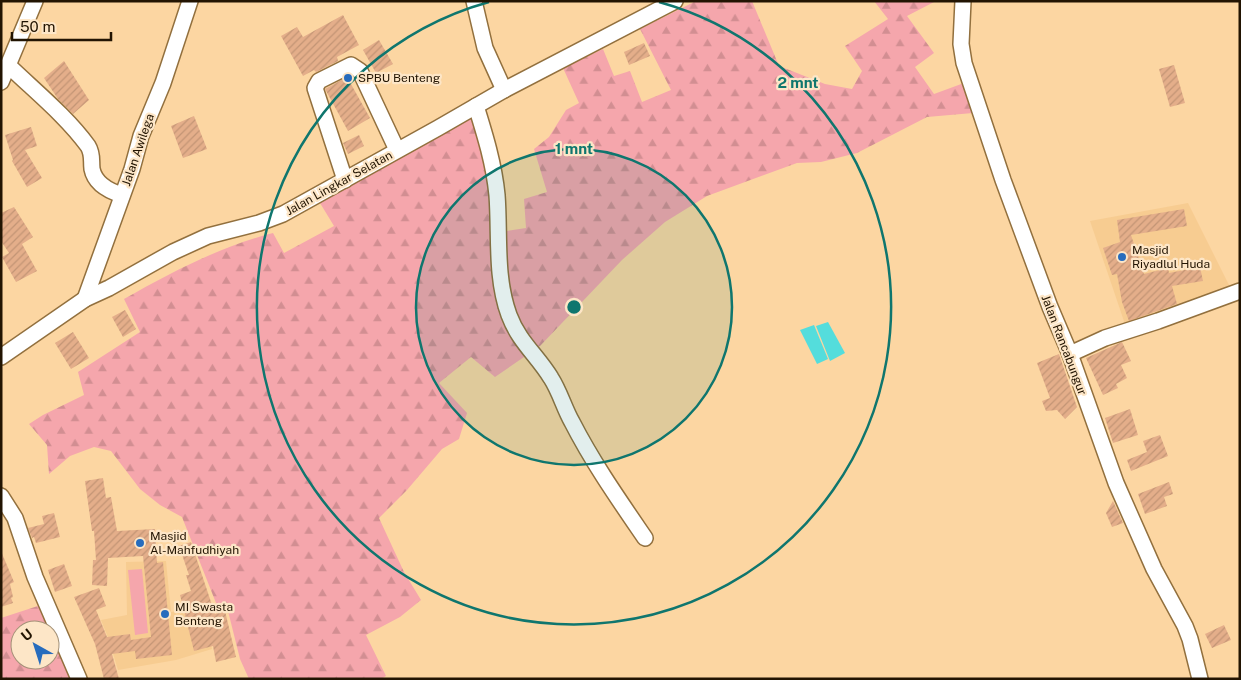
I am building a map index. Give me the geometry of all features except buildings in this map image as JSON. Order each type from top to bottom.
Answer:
[{"type":"street","points":[[1,82],[35,1]]},
{"type":"street","name":"Jalan Awilega","points":[[85,299],[142,136],[166,75],[190,1]]},
{"type":"street","points":[[474,1],[485,48],[504,90]]},
{"type":"street","name":"Jalan Lingkar Selatan","points":[[1,356],[85,299],[110,288],[173,252],[208,236],[260,223],[283,214],[504,90],[675,1]]},
{"type":"street","name":"Jalan Rancabungur","points":[[963,1],[961,44],[964,63],[1002,180],[1050,307],[1070,354],[1116,483],[1154,569],[1190,639],[1200,679]]},
{"type":"street","points":[[345,180],[314,88],[319,81],[351,65],[356,67],[360,71],[397,150]]},
{"type":"street","points":[[9,66],[65,119],[88,147],[92,155],[92,169],[96,179],[111,192],[122,195]]},
{"type":"street","points":[[476,106],[490,153],[497,194],[499,259],[502,288],[508,315],[521,340],[536,356],[552,378],[571,420],[599,472],[645,538]]},
{"type":"street","points":[[1070,354],[1105,338],[1240,291]]},
{"type":"street","points":[[1,496],[15,518],[35,577],[79,679]]},
{"type":"shaded area","points":[[1188,203],[1231,289],[1126,327],[1090,221]]},
{"type":"shaded area","name":"MI Swasta Benteng","points":[[166,561],[171,612],[201,608],[212,649],[176,660],[118,670],[101,620],[127,615],[126,562]]},
{"type":"green space","points":[[696,1],[752,1],[779,66],[825,84],[852,89],[862,71],[845,46],[888,19],[874,1],[936,1],[907,16],[934,53],[915,67],[934,94],[964,83],[973,113],[927,117],[857,153],[821,162],[797,163],[707,196],[665,222],[622,260],[540,346],[495,377],[471,357],[439,383],[467,413],[459,439],[442,449],[407,490],[379,518],[404,572],[421,600],[400,617],[366,635],[386,676],[381,679],[249,679],[240,659],[227,607],[218,608],[182,517],[160,505],[140,489],[111,451],[94,447],[70,456],[49,474],[47,445],[29,424],[84,395],[78,372],[140,332],[124,299],[178,270],[215,253],[273,233],[284,253],[334,226],[320,203],[474,115],[493,198],[494,233],[526,228],[524,199],[547,192],[534,149],[549,137],[566,110],[579,103],[563,68],[603,49],[614,76],[630,71],[642,102],[671,90],[640,29]]},
{"type":"green space","points":[[142,569],[148,633],[135,635],[128,570]]},
{"type":"green space","points":[[44,604],[50,620],[10,620],[10,670],[60,670],[60,650],[70,679],[1,679],[1,618]]},
{"type":"water","points":[[828,322],[845,353],[830,361],[816,326]]},
{"type":"water","points":[[814,325],[828,359],[817,364],[800,330]]},
{"type":"place","name":"SPBU Benteng","points":[[348,78]]},
{"type":"place","name":"Masjid Riyadlul Huda","points":[[1122,257]]},
{"type":"place","name":"Masjid Al-Mahfudhiyah","points":[[140,543]]},
{"type":"place","name":"MI Swasta Benteng","points":[[165,614]]}]
